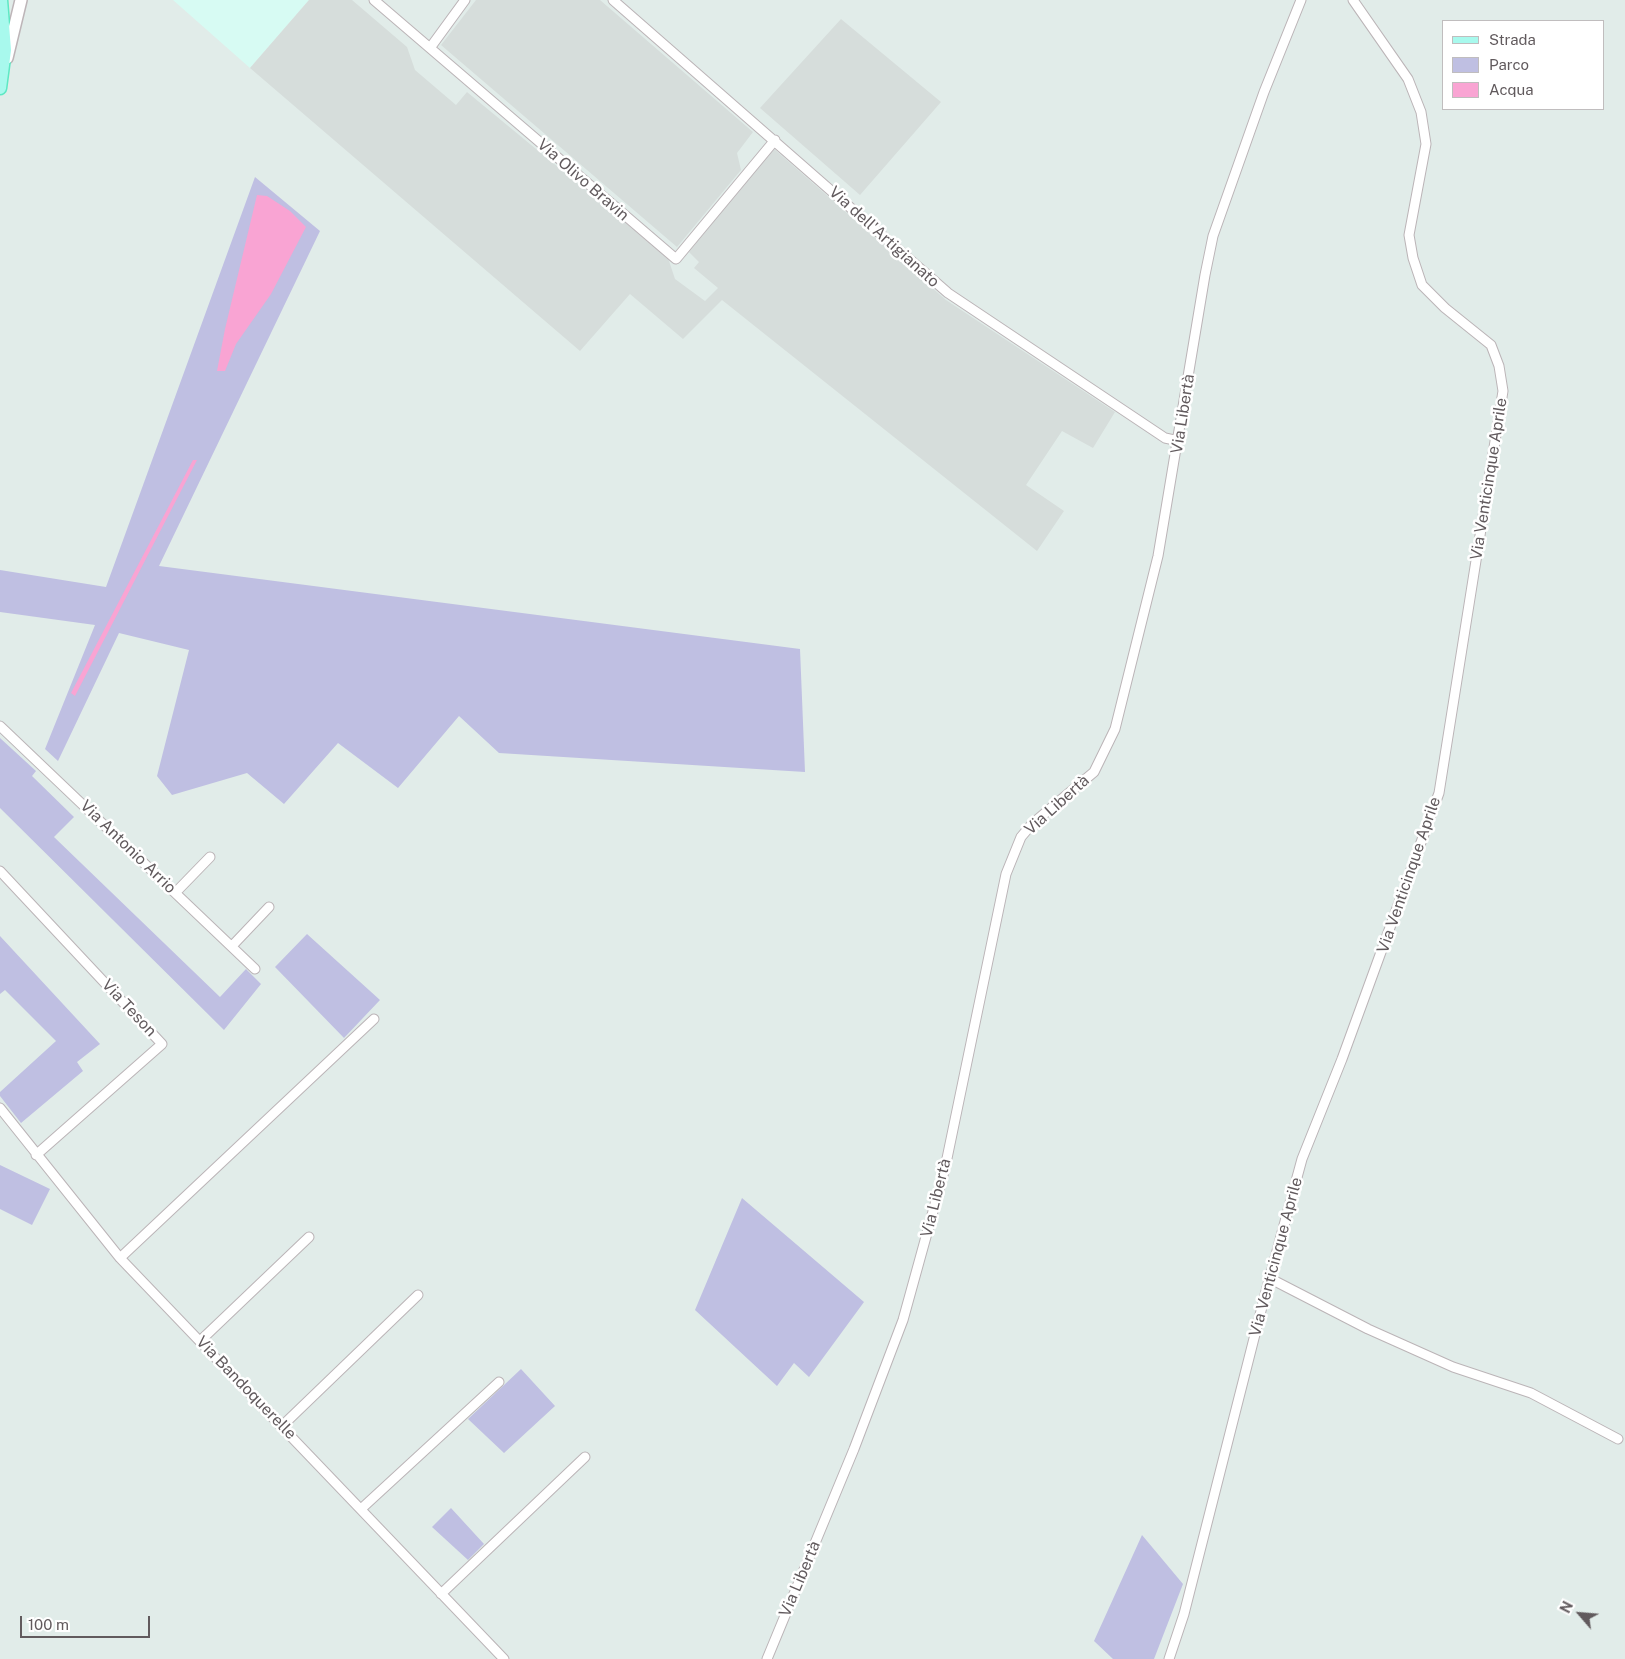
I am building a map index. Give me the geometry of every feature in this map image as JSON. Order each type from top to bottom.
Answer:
[{"type":"main road","points":[[0,86],[5,31],[1,0]]},
{"type":"main road","points":[[0,86],[21,0]]},
{"type":"street","name":"Via Olivo Bravin","points":[[374,0],[676,259],[775,140]]},
{"type":"street","points":[[430,48],[465,0]]},
{"type":"street","name":"Via dell'Artigianato","points":[[613,0],[948,293],[1165,438],[1179,441]]},
{"type":"street","name":"Via Libertà","points":[[766,1659],[854,1449],[904,1320],[944,1168],[1006,874],[1013,855],[1021,837],[1032,824],[1094,772],[1115,729],[1158,556],[1213,236],[1264,92],[1301,0]]},
{"type":"street","name":"Via Venticinque Aprile","points":[[1169,1659],[1184,1614],[1269,1278],[1302,1158],[1342,1059],[1439,793],[1502,391],[1499,366],[1491,345],[1445,308],[1422,285],[1412,258],[1410,235],[1426,144],[1421,112],[1408,79],[1353,0]]},
{"type":"street","name":"Via Antonio Arrio","points":[[0,726],[256,969]]},
{"type":"street","points":[[176,892],[210,858]]},
{"type":"street","name":"Via Teson","points":[[0,871],[162,1044],[36,1155]]},
{"type":"street","points":[[232,946],[269,907]]},
{"type":"street","points":[[120,1258],[374,1019]]},
{"type":"street","name":"Via Bandoquerelle","points":[[0,1108],[120,1258],[504,1659]]},
{"type":"street","points":[[200,1341],[309,1236]]},
{"type":"street","points":[[1269,1278],[1368,1329],[1453,1368],[1531,1394],[1618,1439]]},
{"type":"street","points":[[282,1426],[418,1295]]},
{"type":"street","points":[[361,1509],[499,1382]]},
{"type":"street","points":[[441,1594],[585,1457]]},
{"type":"shaded area","points":[[173,0],[309,0],[250,68]]},
{"type":"shaded area","points":[[309,0],[352,0],[407,47],[415,70],[456,105],[467,92],[668,258],[675,279],[705,301],[718,288],[694,268],[699,262],[689,252],[773,148],[946,300],[1115,412],[1093,448],[1062,431],[1026,485],[1064,511],[1037,551],[722,300],[683,339],[630,294],[580,351],[250,68]]},
{"type":"shaded area","points":[[476,0],[600,0],[753,132],[737,153],[741,170],[677,247],[441,45]]},
{"type":"shaded area","points":[[841,19],[941,102],[860,195],[760,108]]},
{"type":"green space","points":[[255,177],[320,231],[159,566],[800,649],[805,772],[499,753],[459,716],[398,788],[338,743],[284,804],[247,773],[172,795],[157,776],[189,650],[119,633],[58,761],[45,749],[95,625],[0,612],[0,570],[106,587]]},
{"type":"green space","points":[[0,738],[36,771],[32,776],[74,817],[54,837],[220,997],[246,969],[261,984],[224,1030],[0,808]]},
{"type":"green space","points":[[307,934],[380,1000],[344,1038],[275,967]]},
{"type":"green space","points":[[0,936],[100,1044],[77,1062],[83,1071],[21,1123],[0,1096],[0,1092],[56,1041],[5,990],[0,994]]},
{"type":"green space","points":[[0,1165],[50,1189],[32,1225],[0,1209]]},
{"type":"green space","points":[[742,1198],[864,1302],[809,1377],[794,1363],[777,1386],[695,1310]]},
{"type":"green space","points":[[521,1369],[555,1406],[504,1453],[468,1419]]},
{"type":"green space","points":[[451,1508],[484,1544],[468,1560],[432,1527]]},
{"type":"green space","points":[[1142,1535],[1183,1584],[1154,1659],[1113,1659],[1094,1641]]},
{"type":"water","points":[[257,195],[267,196],[290,211],[306,227],[271,294],[236,344],[225,371],[217,371],[225,329]]},
{"type":"water","points":[[193,460],[197,460],[75,696],[71,693]]}]
